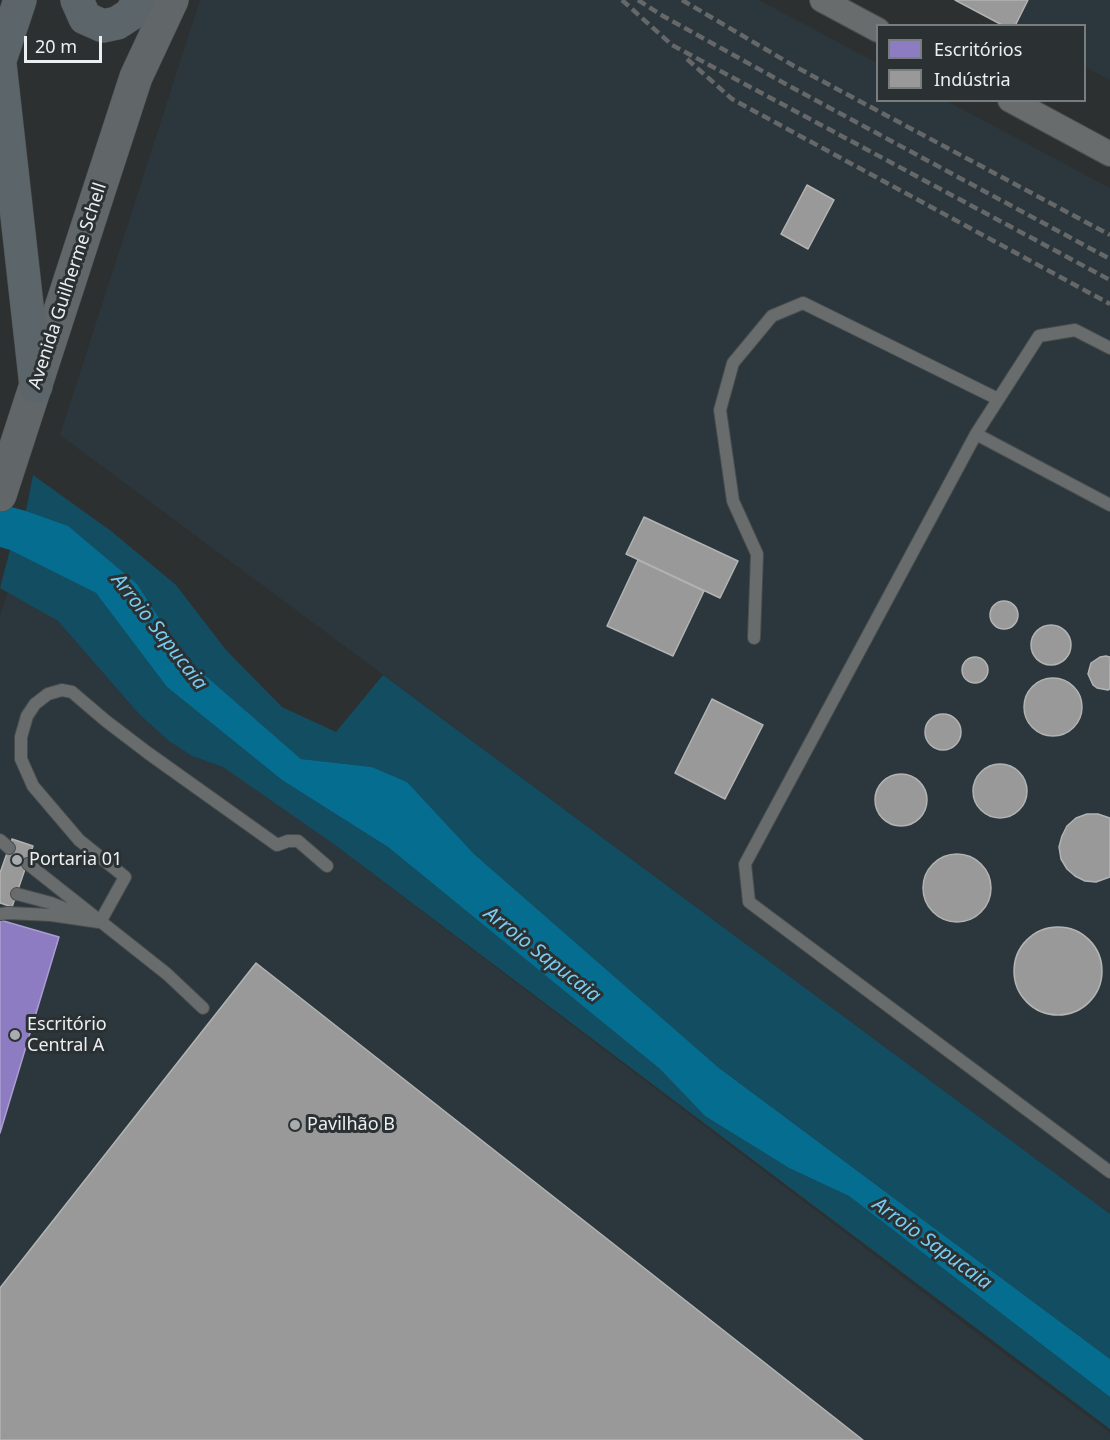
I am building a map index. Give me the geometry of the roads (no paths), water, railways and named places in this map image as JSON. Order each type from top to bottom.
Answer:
[{"type":"highway","points":[[20,0],[0,62],[36,386]]},
{"type":"highway","points":[[77,0],[85,18],[103,26],[117,23],[131,14],[138,0]]},
{"type":"main road","name":"Avenida Guilherme Schell","points":[[136,77],[143,0]]},
{"type":"main road","name":"Avenida Guilherme Schell","points":[[0,495],[136,77],[172,0]]},
{"type":"street","points":[[822,0],[876,29]]},
{"type":"street","points":[[1014,102],[1110,154]]},
{"type":"lane","points":[[754,638],[757,554],[733,501],[720,410],[733,363],[772,316],[803,303],[998,399]]},
{"type":"lane","points":[[1110,348],[1075,330],[1039,336],[976,434],[745,864],[749,902],[1110,1172]]},
{"type":"lane","points":[[976,434],[1110,505]]},
{"type":"lane","points":[[100,922],[125,877],[79,840],[33,786],[21,759],[21,738],[27,716],[35,704],[48,694],[62,690],[72,692],[148,753],[277,845],[297,841],[327,866]]},
{"type":"lane","points":[[28,864],[167,974],[203,1008]]},
{"type":"lane","points":[[17,894],[51,903],[100,922]]},
{"type":"lane","points":[[0,914],[51,915],[100,922]]},
{"type":"water","name":"Arroio Sapucaia","points":[[0,504],[68,526],[137,584],[184,657],[301,759],[372,767],[407,782],[474,854],[719,1068],[1110,1359],[1110,1397],[849,1196],[789,1168],[705,1116],[660,1069],[388,847],[282,780],[167,687],[96,593],[0,547]]},
{"type":"railway","points":[[622,0],[672,45],[1110,280]]},
{"type":"railway","points":[[638,0],[793,88],[1110,259]]},
{"type":"railway","points":[[682,0],[794,66],[1110,235]]},
{"type":"railway","points":[[687,59],[732,99],[1110,304]]},
{"type":"place","name":"Portaria 01","points":[[17,860]]},
{"type":"place","name":"Escritório Central A","points":[[15,1035]]},
{"type":"place","name":"Pavilhão B","points":[[295,1125]]}]
